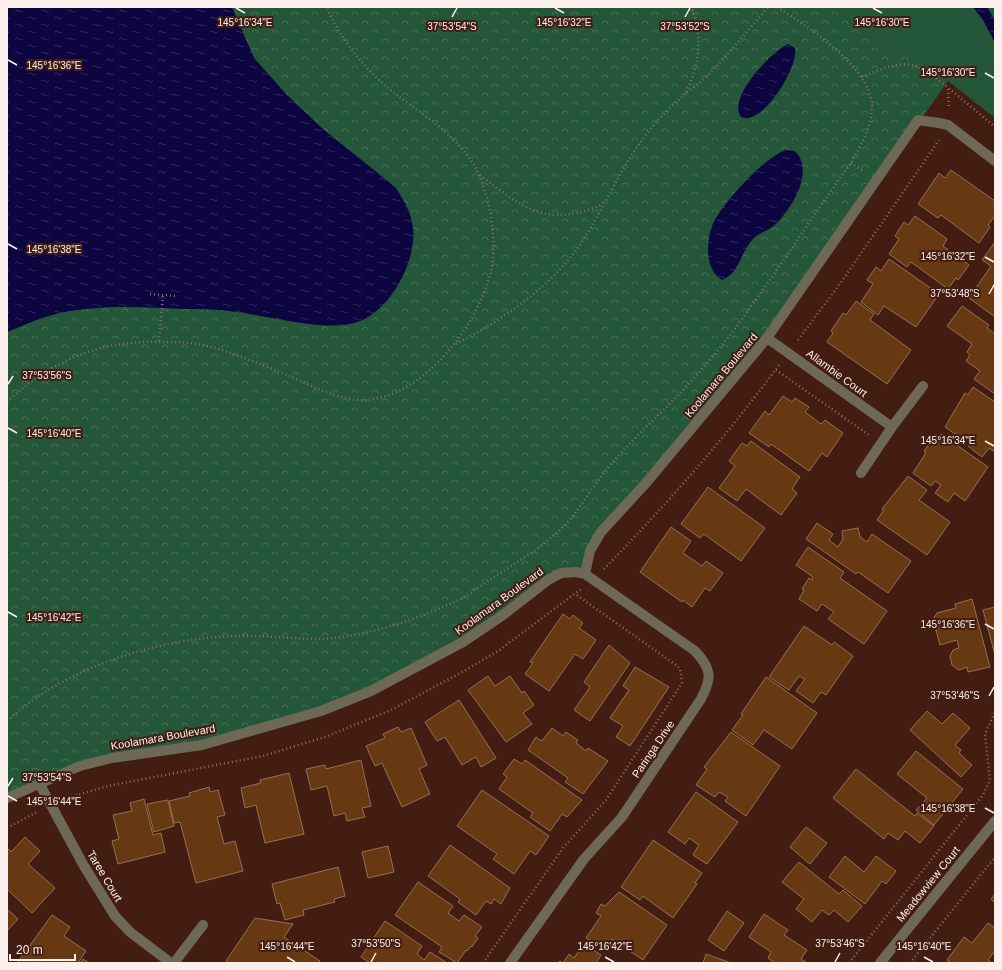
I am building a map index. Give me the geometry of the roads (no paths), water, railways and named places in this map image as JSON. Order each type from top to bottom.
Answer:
[{"type":"street","name":"Koolamara Boulevard","points":[[7,798],[80,766],[112,758],[202,745],[321,711],[371,691],[463,642],[503,615],[548,580],[561,573],[576,572],[585,574],[590,552],[601,532],[646,483],[767,338],[918,120],[939,122],[948,125],[995,162]]},
{"type":"street","name":"Allambie Court","points":[[767,338],[892,427]]},
{"type":"street","points":[[861,473],[892,427],[923,386]]},
{"type":"street","name":"Paringa Drive","points":[[510,963],[584,859],[622,817],[701,699],[708,684],[708,667],[695,651],[585,574]]},
{"type":"street","name":"Taree Court","points":[[39,783],[84,866],[115,916],[130,932],[173,963],[203,925]]},
{"type":"street","name":"Meadowview Court","points":[[880,963],[995,821]]},
{"type":"water","points":[[7,7],[232,7],[254,58],[287,95],[323,129],[395,187],[404,201],[412,222],[413,242],[405,272],[397,287],[376,311],[363,320],[350,324],[309,324],[209,309],[117,307],[84,309],[52,315],[7,332]]},
{"type":"water","points":[[973,7],[987,7],[995,20],[995,43],[983,20]]},
{"type":"water","points":[[788,44],[795,48],[795,57],[785,81],[768,105],[759,113],[750,118],[741,117],[738,109],[740,99],[745,88],[762,66]]},
{"type":"water","points":[[786,150],[795,151],[801,159],[803,169],[799,189],[789,209],[776,224],[753,239],[745,250],[737,267],[722,280],[716,276],[712,270],[708,256],[712,226],[724,207],[744,183],[777,154]]}]
